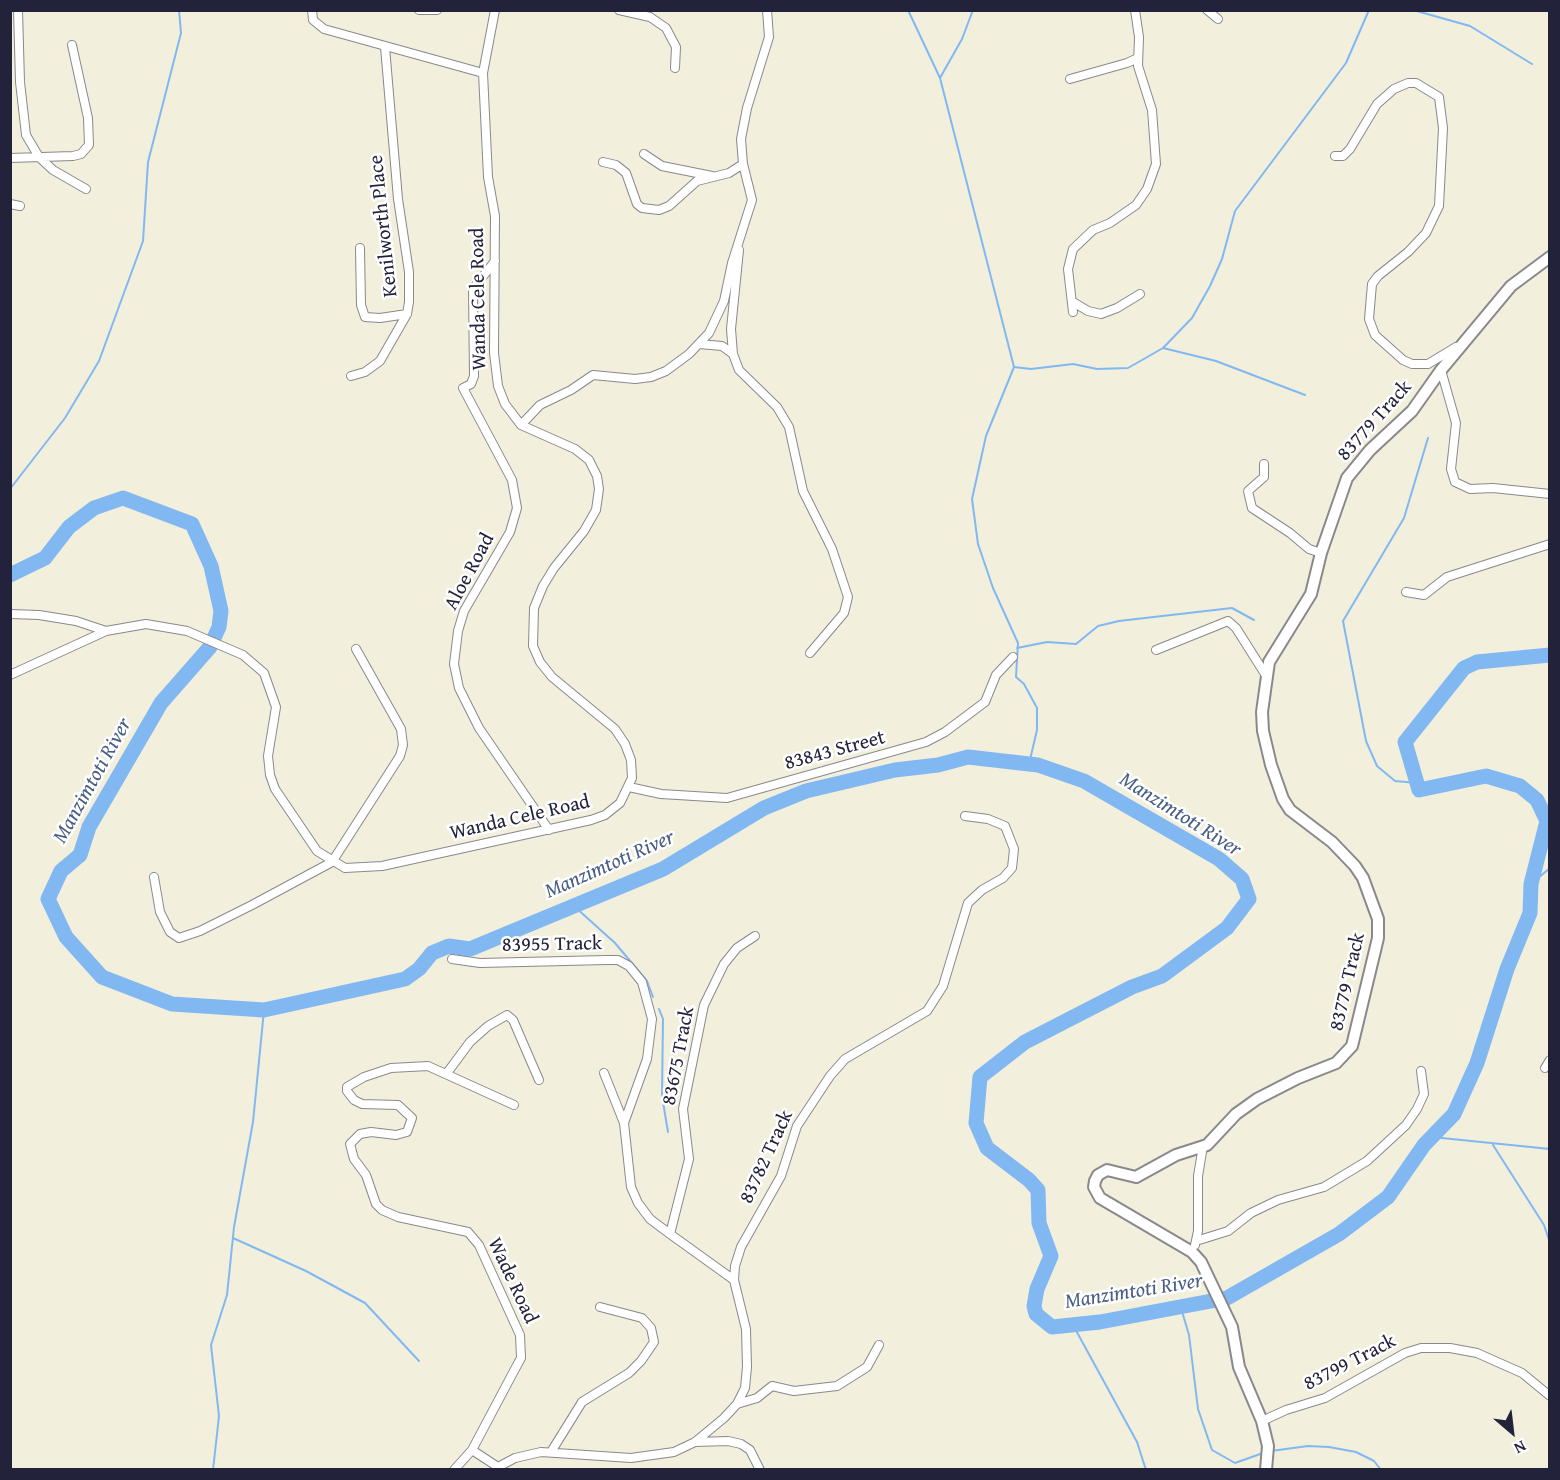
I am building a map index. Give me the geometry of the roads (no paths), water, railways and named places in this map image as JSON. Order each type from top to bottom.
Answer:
[{"type":"street","points":[[18,10],[22,119],[26,135],[39,156],[66,180],[86,189]]},
{"type":"street","points":[[312,10],[314,20],[324,29],[483,73]]},
{"type":"street","points":[[419,10],[437,10]]},
{"type":"street","name":"Wanda Cele Road","points":[[495,10],[483,73],[488,177],[495,216],[497,379],[505,404],[521,425]]},
{"type":"street","points":[[619,10],[650,17],[666,28],[676,47],[675,68]]},
{"type":"street","points":[[629,787],[632,778],[631,760],[615,729],[552,677],[540,662],[533,646],[534,608],[554,568],[584,531],[596,510],[599,489],[597,476],[588,460],[574,449],[521,425],[540,405],[571,390],[588,377],[651,377],[677,363],[699,344],[717,318],[752,200],[743,164],[743,126],[769,37],[767,10]]},
{"type":"street","points":[[1073,312],[1068,269],[1073,249],[1093,230],[1110,223],[1136,205],[1147,189],[1156,164],[1152,110],[1139,75],[1139,37],[1135,10]]},
{"type":"street","points":[[1207,10],[1218,19]]},
{"type":"street","points":[[10,158],[73,156],[86,150],[89,145],[88,118],[72,45]]},
{"type":"street","name":"Kenilworth Place","points":[[351,376],[365,372],[380,361],[407,314],[409,272],[398,199],[385,47]]},
{"type":"street","points":[[1070,79],[1138,58]]},
{"type":"street","points":[[1335,156],[1343,156],[1350,149],[1377,105],[1394,89],[1408,83],[1416,83],[1439,97],[1443,128],[1439,206],[1426,233],[1372,284],[1370,325],[1376,335],[1403,360],[1419,365],[1441,357],[1473,332]]},
{"type":"street","points":[[644,154],[662,166],[717,176]]},
{"type":"street","points":[[603,162],[616,165],[626,173],[635,200],[642,208],[649,209],[665,208],[697,181],[729,173],[743,164]]},
{"type":"street","points":[[10,204],[20,206]]},
{"type":"street","points":[[740,243],[731,329],[733,354],[739,370],[777,407],[789,427],[803,491],[832,549],[848,597],[844,613],[810,652]]},
{"type":"street","points":[[360,248],[361,305],[365,317],[380,318],[407,314]]},
{"type":"street","name":"83779 Track","points":[[1268,1464],[1268,1446],[1262,1421],[1239,1367],[1232,1327],[1194,1246],[1100,1198],[1094,1187],[1098,1175],[1107,1170],[1136,1177],[1176,1155],[1212,1141],[1236,1114],[1257,1099],[1298,1078],[1336,1064],[1346,1054],[1357,1032],[1378,938],[1376,910],[1355,866],[1332,842],[1290,810],[1283,799],[1271,765],[1263,731],[1267,677],[1275,650],[1311,594],[1320,553],[1347,478],[1370,450],[1412,411],[1441,370],[1511,286],[1550,257]]},
{"type":"street","name":"Aloe Road","points":[[495,261],[472,289],[474,376],[471,384],[463,388],[512,480],[517,508],[510,532],[464,611],[458,631],[454,664],[459,688],[479,728],[549,830]]},
{"type":"street","points":[[1073,302],[1088,311],[1101,314],[1117,308],[1140,294]]},
{"type":"street","points":[[699,344],[722,346],[733,354]]},
{"type":"street","points":[[1441,370],[1456,423],[1451,469],[1455,482],[1470,489],[1493,488],[1550,494]]},
{"type":"street","points":[[1264,464],[1264,477],[1248,491],[1252,508],[1290,533],[1309,549],[1320,553]]},
{"type":"street","points":[[1406,592],[1425,595],[1447,577],[1550,544]]},
{"type":"street","points":[[10,614],[39,615],[76,621],[106,631]]},
{"type":"street","points":[[1156,650],[1228,621],[1236,628],[1267,677]]},
{"type":"street","points":[[10,675],[106,631],[146,624],[187,631],[232,649],[264,673],[270,687],[276,707],[268,763],[275,789],[311,843],[332,862]]},
{"type":"street","points":[[154,877],[160,912],[170,932],[179,938],[231,916],[332,862],[400,756],[403,745],[401,729],[356,649]]},
{"type":"street","name":"83843 Street","points":[[629,787],[661,794],[727,798],[926,742],[945,732],[985,702],[996,675],[1013,657]]},
{"type":"street","name":"Wanda Cele Road","points":[[332,862],[345,868],[382,866],[549,830],[605,814],[620,803],[629,787]]},
{"type":"street","name":"83782 Track","points":[[497,1468],[515,1458],[551,1452],[618,1458],[645,1457],[674,1452],[695,1442],[737,1404],[747,1378],[746,1329],[734,1280],[741,1247],[781,1176],[801,1120],[845,1059],[927,1011],[943,986],[968,903],[982,890],[1003,878],[1012,868],[1014,849],[1005,826],[988,819],[965,816]]},
{"type":"street","name":"83675 Track","points":[[670,1234],[689,1159],[683,1109],[704,1005],[724,964],[737,948],[755,936]]},
{"type":"street","name":"83955 Track","points":[[452,959],[480,963],[618,960],[629,966],[642,982],[652,1019],[647,1059],[624,1123]]},
{"type":"street","points":[[447,1073],[470,1042],[488,1026],[507,1015],[513,1020],[538,1080]]},
{"type":"street","points":[[1545,1068],[1550,1060]]},
{"type":"street","name":"Wade Road","points":[[454,1470],[472,1450],[521,1358],[520,1335],[475,1239],[468,1232],[398,1217],[382,1210],[376,1203],[366,1175],[350,1149],[352,1139],[360,1134],[371,1132],[396,1136],[407,1132],[412,1118],[398,1105],[362,1104],[350,1097],[347,1087],[364,1077],[405,1065],[428,1066],[514,1106]]},
{"type":"street","points":[[1203,1146],[1198,1176],[1194,1246],[1228,1231],[1251,1213],[1278,1200],[1324,1187],[1367,1161],[1406,1125],[1417,1109],[1424,1094],[1421,1071]]},
{"type":"street","points":[[604,1073],[624,1123],[633,1194],[650,1219],[734,1280]]},
{"type":"street","points":[[551,1452],[582,1402],[629,1373],[642,1361],[654,1342],[651,1328],[642,1318],[600,1307]]},
{"type":"street","points":[[737,1404],[757,1398],[771,1386],[794,1391],[837,1386],[867,1367],[879,1346]]},
{"type":"street","name":"83799 Track","points":[[1262,1421],[1332,1395],[1405,1353],[1421,1348],[1450,1348],[1486,1356],[1522,1373],[1550,1396]]},
{"type":"street","points":[[695,1442],[728,1441],[741,1444],[750,1450],[760,1470]]},
{"type":"street","points":[[472,1450],[497,1468]]},
{"type":"waterway","points":[[10,489],[65,418],[99,361],[143,241],[148,162],[181,33],[179,10]]},
{"type":"waterway","points":[[908,10],[940,78],[1014,367],[986,436],[972,499],[978,544],[993,588],[1018,643],[1016,677],[1024,684],[1037,708],[1037,730],[1029,764]]},
{"type":"waterway","points":[[940,78],[962,39],[973,10]]},
{"type":"waterway","points":[[1014,367],[1031,369],[1073,364],[1097,369],[1128,368],[1163,348],[1192,318],[1210,286],[1222,259],[1235,211],[1346,63],[1369,10]]},
{"type":"waterway","points":[[1413,10],[1470,26],[1532,64]]},
{"type":"waterway","points":[[1163,348],[1216,361],[1305,395]]},
{"type":"waterway","points":[[1417,783],[1395,781],[1377,766],[1366,741],[1343,621],[1404,518],[1428,438]]},
{"type":"waterway","name":"Manzimtoti River","points":[[10,575],[45,558],[69,527],[94,508],[123,498],[192,524],[211,566],[221,611],[219,627],[210,647],[161,703],[89,827],[80,855],[61,871],[48,899],[66,937],[102,977],[172,1004],[264,1010],[405,979],[419,969],[432,953],[449,946],[470,949],[663,869],[764,808],[806,791],[895,770],[938,765],[968,757],[1038,765],[1084,781],[1219,859],[1242,879],[1249,899],[1227,928],[1162,976],[1132,987],[1025,1042],[980,1077],[976,1123],[987,1148],[1029,1180],[1038,1190],[1039,1223],[1051,1256],[1037,1289],[1034,1306],[1036,1314],[1052,1327],[1100,1322],[1227,1298],[1339,1234],[1388,1197],[1424,1145],[1454,1114],[1477,1063],[1507,969],[1530,913],[1531,884],[1547,821],[1537,800],[1520,786],[1486,776],[1419,790],[1405,742],[1464,668],[1477,662],[1550,655]]},
{"type":"waterway","points":[[1017,648],[1047,642],[1076,644],[1098,626],[1119,621],[1232,608],[1254,620]]},
{"type":"waterway","points":[[1531,884],[1550,868]]},
{"type":"waterway","points":[[575,907],[615,943],[647,981],[653,997]]},
{"type":"waterway","points":[[659,1009],[663,1019],[662,1096],[668,1132]]},
{"type":"waterway","points":[[213,1470],[219,1416],[211,1345],[227,1295],[234,1227],[253,1122],[264,1010]]},
{"type":"waterway","points":[[1432,1137],[1550,1149]]},
{"type":"waterway","points":[[1493,1145],[1544,1225],[1550,1243]]},
{"type":"waterway","points":[[233,1238],[306,1271],[365,1303],[419,1361]]},
{"type":"waterway","points":[[1181,1308],[1189,1335],[1198,1409],[1212,1450],[1235,1463],[1263,1453]]},
{"type":"waterway","points":[[1073,1325],[1137,1442],[1146,1470]]},
{"type":"waterway","points":[[1271,1451],[1308,1446],[1329,1447],[1356,1452],[1374,1461],[1381,1470]]}]
